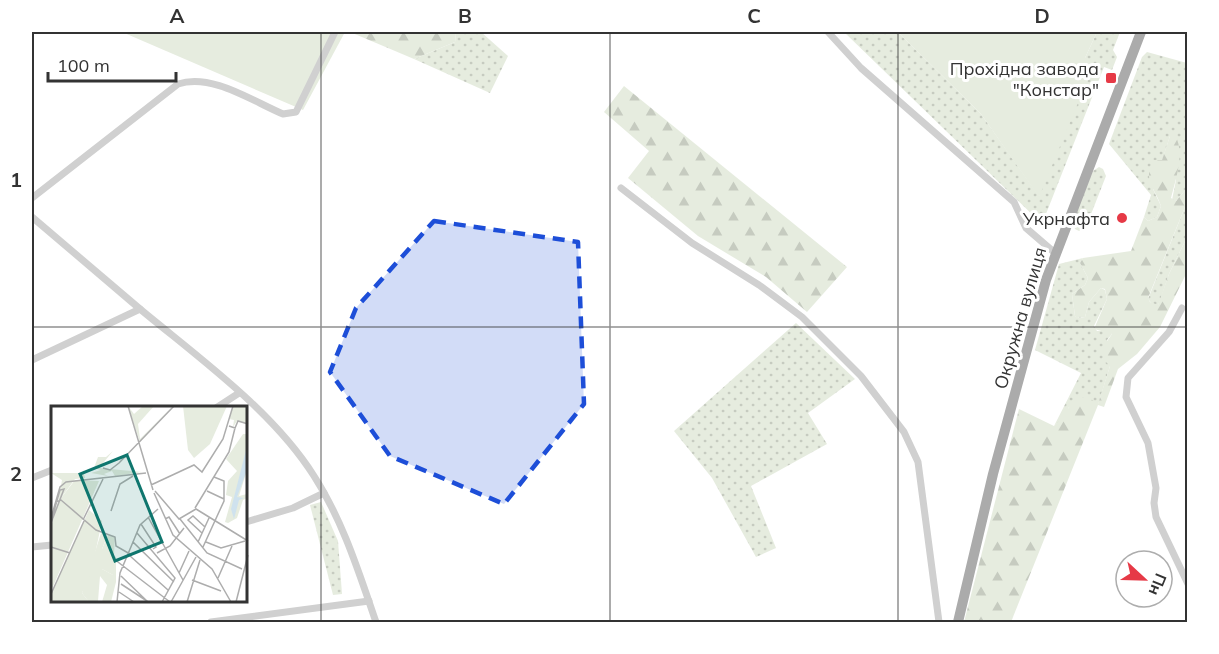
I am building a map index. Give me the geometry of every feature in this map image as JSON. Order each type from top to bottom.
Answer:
[{"type":"main road","name":"Окружна вулиця","points":[[958,622],[993,474],[1046,280],[1141,32]]},
{"type":"street","points":[[32,198],[168,89],[188,80],[206,82],[283,114],[291,115],[300,107],[335,32]]},
{"type":"street","points":[[828,32],[869,75],[1014,202],[1026,228],[1055,253]]},
{"type":"street","points":[[621,188],[692,243],[759,285],[802,317],[861,376],[904,432],[918,462],[939,622]]},
{"type":"street","points":[[32,217],[239,393],[300,456],[324,493],[343,530],[376,622]]},
{"type":"street","points":[[1182,308],[1169,332],[1128,378],[1126,397],[1148,443],[1156,488],[1154,503],[1156,516],[1188,584]]},
{"type":"street","points":[[32,360],[140,309]]},
{"type":"street","points":[[219,406],[239,393]]},
{"type":"street","points":[[32,478],[51,470]]},
{"type":"street","points":[[248,521],[293,508],[324,493]]},
{"type":"street","points":[[32,547],[51,545]]},
{"type":"street","points":[[211,622],[369,601]]},
{"type":"highlighted area","points":[[434,221],[578,242],[584,404],[504,504],[390,456],[330,372],[356,308]]},
{"type":"green space","points":[[122,32],[345,32],[303,110]]},
{"type":"green space","points":[[350,32],[456,32],[455,42],[414,59]]},
{"type":"green space","points":[[456,32],[481,32],[508,56],[490,93],[414,59],[455,42]]},
{"type":"green space","points":[[844,32],[898,32],[981,114],[1039,196],[1085,58],[1097,32],[1120,32],[1113,50],[1117,57],[1112,70],[1104,67],[1042,224]]},
{"type":"green space","points":[[898,32],[1097,32],[1085,58],[1092,69],[1039,197],[981,114]]},
{"type":"green space","points":[[1147,52],[1187,63],[1187,188],[1176,201],[1172,200],[1176,180],[1170,136],[1153,189],[1161,206],[1157,217],[1148,221],[1144,217],[1151,195],[1109,144],[1142,57]]},
{"type":"green space","points":[[624,86],[847,267],[807,312],[766,277],[698,236],[628,178],[649,151],[604,112]]},
{"type":"green space","points":[[1175,135],[1179,157],[1171,198],[1176,201],[1187,188],[1187,202],[1148,298],[1150,302],[1158,305],[1169,274],[1187,237],[1187,272],[1160,327],[1137,354],[1118,369],[1104,407],[1098,405],[1011,622],[964,622],[1019,409],[1054,426],[1077,400],[1088,397],[1098,404],[1110,366],[1103,359],[1103,347],[1112,334],[1094,329],[1107,299],[1105,289],[1101,288],[1089,302],[1085,317],[1075,316],[1072,294],[1085,285],[1088,278],[1080,263],[1083,258],[1131,251],[1144,217],[1148,221],[1157,217],[1161,206],[1149,179],[1150,167],[1153,160],[1162,160],[1170,136]]},
{"type":"green space","points":[[1099,167],[1103,169],[1106,176],[1086,227],[1079,231],[1075,229],[1072,222],[1093,171]]},
{"type":"green space","points":[[1187,202],[1187,237],[1169,274],[1158,305],[1153,305],[1148,299]]},
{"type":"green space","points":[[1083,258],[1080,263],[1088,278],[1085,285],[1072,294],[1075,316],[1085,317],[1089,302],[1101,288],[1105,290],[1107,299],[1094,326],[1097,331],[1108,331],[1112,334],[1107,340],[1110,366],[1098,405],[1069,407],[1065,417],[1054,426],[1081,373],[1035,350],[1059,264]]},
{"type":"green space","points":[[796,323],[855,379],[808,413],[827,444],[751,486],[776,548],[756,557],[712,478],[674,431]]},
{"type":"green space","points":[[321,502],[338,541],[342,594],[333,595],[310,505]]},
{"type":"place","name":"Прохідна завода \"Констар\"","points":[[1111,78]]},
{"type":"place","name":"Укрнафта","points":[[1122,218]]}]
